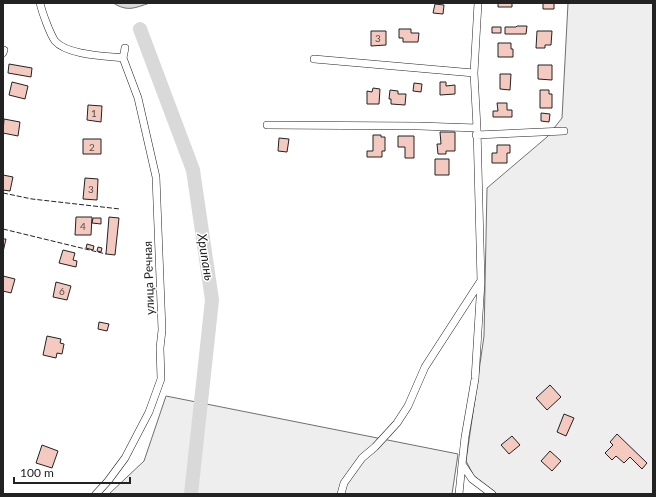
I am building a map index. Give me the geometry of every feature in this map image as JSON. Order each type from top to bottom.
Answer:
[{"type":"street","points":[[40,3],[43,15],[55,41],[69,50],[123,58],[125,48]]},
{"type":"street","points":[[459,494],[465,437],[475,379],[481,282],[474,73],[478,3]]},
{"type":"street","name":"улица Речная","points":[[96,494],[125,458],[149,412],[161,378],[160,348],[162,330],[156,177],[138,98],[123,58]]},
{"type":"street","points":[[314,59],[474,73]]},
{"type":"street","points":[[266,125],[419,126],[476,131],[564,131]]},
{"type":"street","points":[[341,494],[344,483],[362,458],[375,447],[397,423],[408,406],[425,367],[481,282]]},
{"type":"street","points":[[462,464],[472,479],[492,494]]},
{"type":"shaded area","points":[[113,3],[150,3],[135,8],[123,8]]},
{"type":"shaded area","points":[[568,3],[653,3],[653,494],[497,494],[474,476],[466,461],[484,336],[487,188],[547,137],[562,118]]},
{"type":"shaded area","points":[[166,396],[458,454],[452,494],[109,494],[144,461]]},
{"type":"building","points":[[498,3],[512,3],[512,7],[498,7]]},
{"type":"building","points":[[543,3],[554,3],[554,9],[543,9]]},
{"type":"building","points":[[435,4],[444,5],[443,14],[433,13]]},
{"type":"building","points":[[527,26],[526,34],[505,34],[505,27]]},
{"type":"building","points":[[492,27],[501,27],[501,33],[492,33]]},
{"type":"building","points":[[399,29],[411,29],[411,33],[419,33],[418,42],[403,42],[403,38],[399,38]]},
{"type":"building","points":[[371,31],[386,31],[386,45],[371,46]]},
{"type":"building","points":[[537,31],[552,31],[551,45],[545,45],[545,48],[536,48]]},
{"type":"building","points":[[498,43],[511,43],[513,57],[498,57]]},
{"type":"building","points":[[9,64],[32,68],[31,77],[8,73]]},
{"type":"building","points":[[538,65],[552,65],[552,80],[538,79]]},
{"type":"building","points":[[500,74],[511,74],[510,90],[500,89]]},
{"type":"building","points":[[12,82],[28,86],[25,99],[9,95]]},
{"type":"building","points":[[440,82],[446,82],[446,86],[455,85],[455,94],[440,95]]},
{"type":"building","points":[[414,83],[422,84],[421,92],[413,91]]},
{"type":"building","points":[[373,88],[380,89],[379,104],[367,104],[367,91],[372,92]]},
{"type":"building","points":[[390,90],[398,91],[398,94],[406,94],[405,105],[391,104],[391,99],[389,99]]},
{"type":"building","points":[[540,90],[549,90],[549,94],[552,94],[552,108],[540,108]]},
{"type":"building","points":[[497,103],[507,103],[507,110],[512,110],[512,117],[493,117],[493,111],[498,111]]},
{"type":"building","points":[[88,105],[102,106],[101,122],[87,120]]},
{"type":"building","points":[[541,113],[550,114],[549,122],[541,121]]},
{"type":"building","points":[[4,119],[20,122],[18,136],[3,133]]},
{"type":"building","points":[[440,132],[455,132],[455,151],[446,151],[446,154],[438,154],[437,144],[441,144]]},
{"type":"building","points":[[373,135],[381,135],[381,137],[385,137],[385,151],[382,151],[382,157],[367,157],[367,151],[373,151]]},
{"type":"building","points":[[398,136],[414,136],[414,158],[405,158],[405,147],[398,147]]},
{"type":"building","points":[[279,138],[289,139],[287,152],[278,151]]},
{"type":"building","points":[[83,139],[101,139],[101,154],[83,154]]},
{"type":"building","points":[[497,145],[510,145],[510,153],[507,153],[507,163],[492,163],[492,153],[497,153]]},
{"type":"building","points":[[435,159],[449,159],[449,175],[435,175]]},
{"type":"building","points":[[3,175],[13,177],[10,191],[3,190]]},
{"type":"building","points":[[85,178],[98,179],[97,200],[83,199]]},
{"type":"building","points":[[76,217],[92,217],[91,235],[75,235]]},
{"type":"building","points":[[109,217],[119,218],[115,255],[106,254]]},
{"type":"building","points":[[93,218],[101,218],[101,224],[92,223]]},
{"type":"building","points":[[3,239],[6,239],[3,252]]},
{"type":"building","points":[[87,244],[94,246],[93,250],[86,248]]},
{"type":"building","points":[[98,247],[102,248],[101,252],[97,251]]},
{"type":"building","points":[[63,250],[75,253],[73,260],[77,261],[76,267],[59,263]]},
{"type":"building","points":[[3,276],[15,279],[11,293],[3,291]]},
{"type":"building","points":[[56,282],[71,286],[67,300],[53,297]]},
{"type":"building","points":[[99,322],[109,324],[107,331],[98,329]]},
{"type":"building","points":[[47,336],[61,339],[60,343],[64,344],[62,354],[57,353],[56,358],[43,355]]},
{"type":"building","points":[[550,385],[561,397],[547,410],[536,398]]},
{"type":"building","points":[[564,414],[574,418],[566,436],[557,432]]},
{"type":"building","points":[[617,434],[647,463],[642,469],[630,457],[624,463],[616,456],[612,460],[605,453],[613,445],[610,442]]},
{"type":"building","points":[[512,436],[520,445],[509,454],[501,445]]},
{"type":"building","points":[[42,445],[58,451],[52,468],[36,463]]},
{"type":"building","points":[[550,451],[561,461],[552,471],[541,461]]},
{"type":"waterway","name":"Хрипань","points":[[140,29],[193,170],[212,300],[191,494]]},
{"type":"fence","points":[[3,193],[32,199],[120,209]]},
{"type":"fence","points":[[3,229],[106,254]]}]
